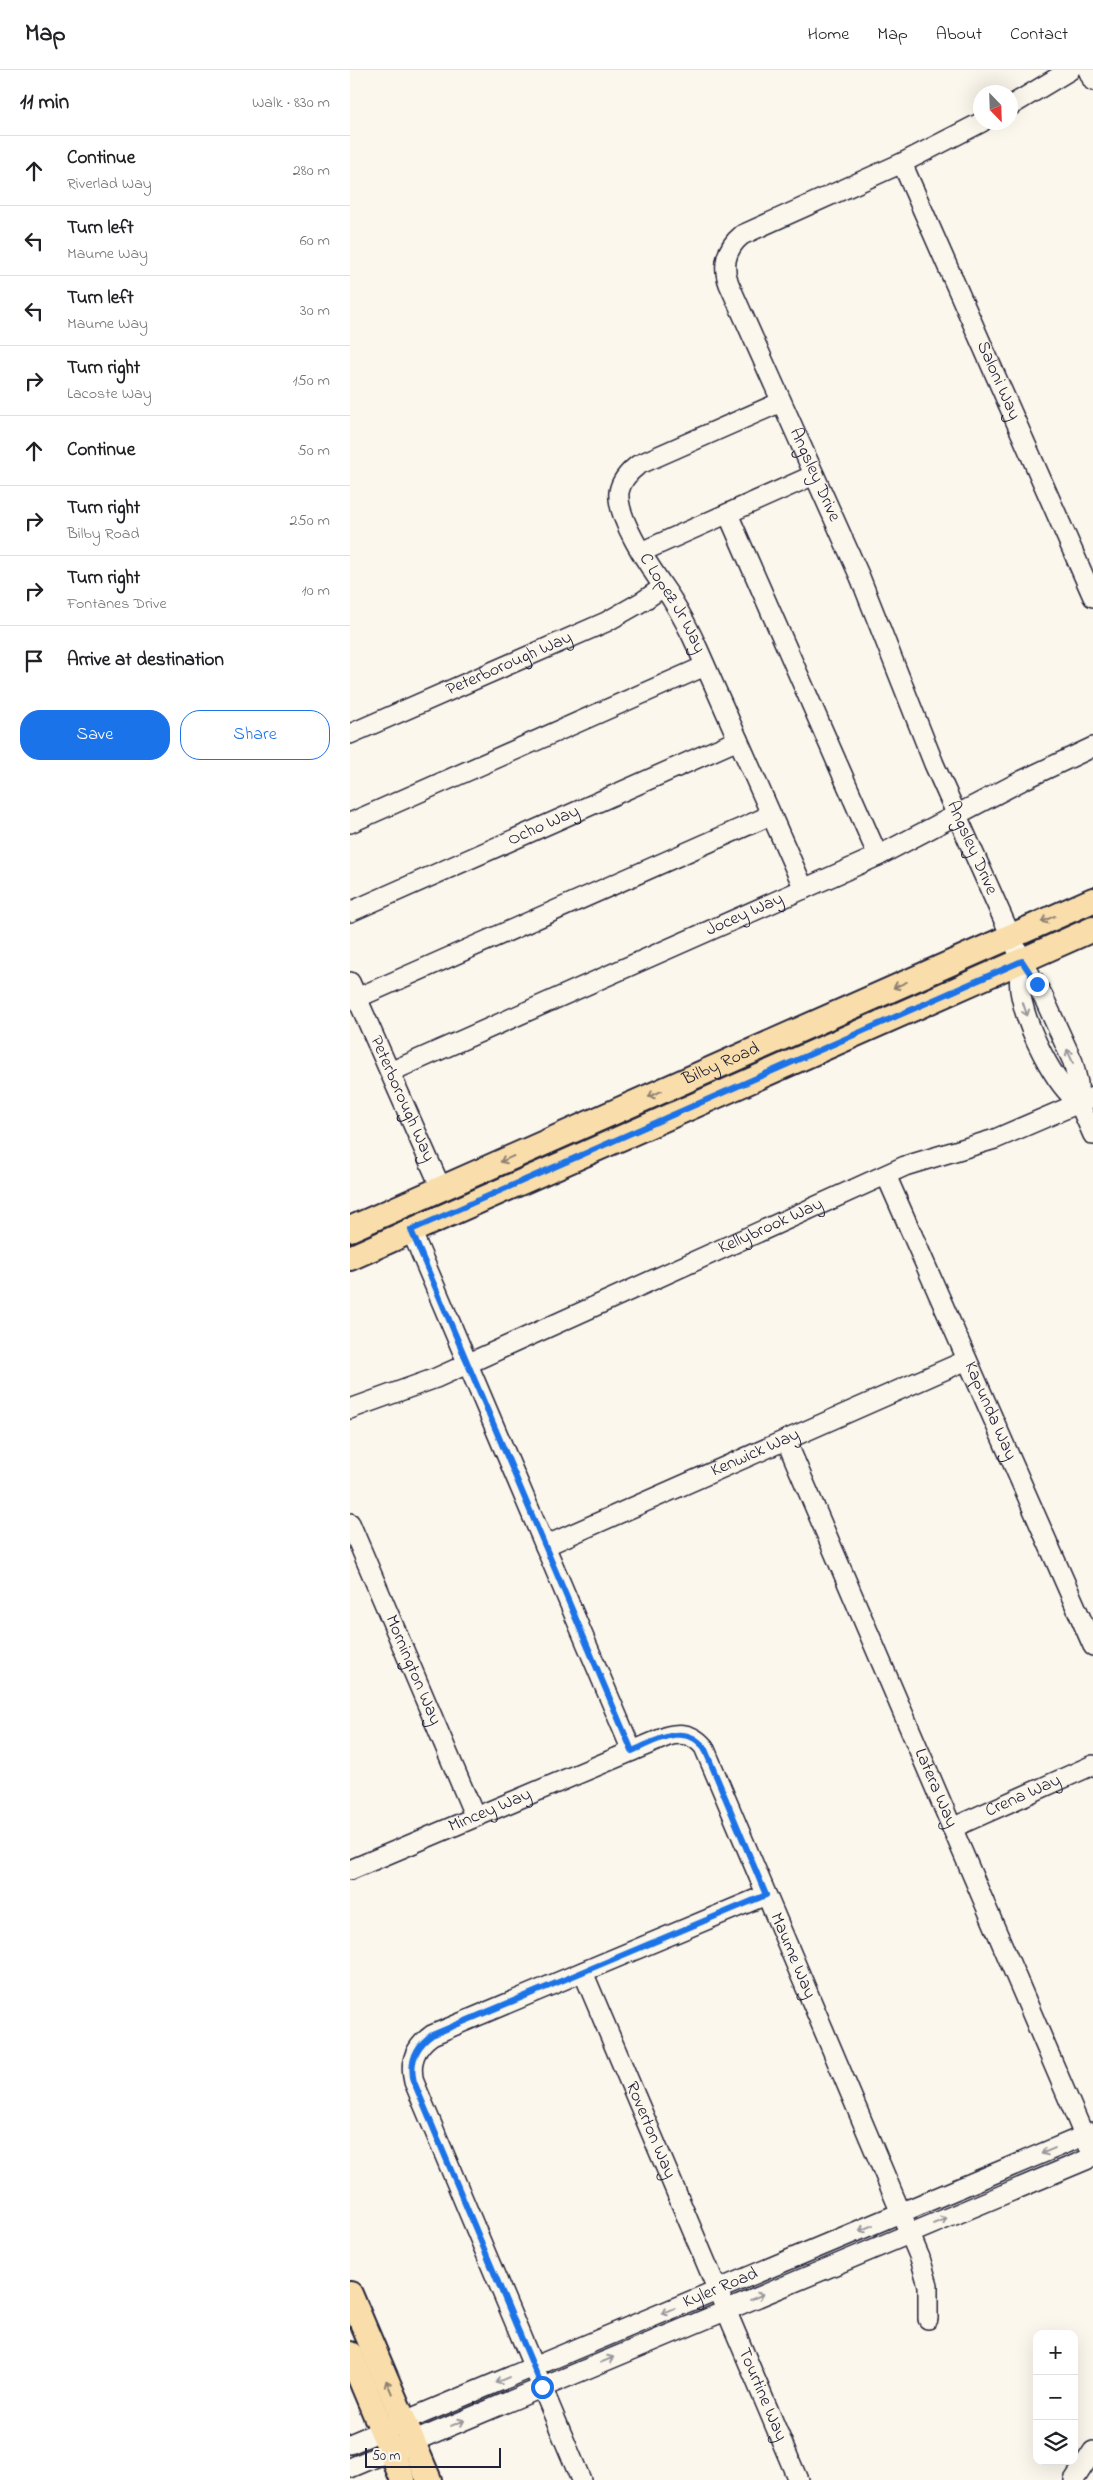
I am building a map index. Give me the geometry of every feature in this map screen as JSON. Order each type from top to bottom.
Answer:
[{"type":"main road","name":"Bilby Road","points":[[350,1229],[1093,900]]},
{"type":"main road","name":"Bilby Road","points":[[350,1258],[1093,929]]},
{"type":"main road","points":[[350,2294],[429,2480]]},
{"type":"main road","points":[[350,2354],[403,2480]]},
{"type":"street","points":[[1018,101],[1070,70]]},
{"type":"street","points":[[1088,70],[1093,81]]},
{"type":"street","name":"Angsley Drive","points":[[973,127],[902,163],[748,232],[731,247],[725,261],[726,277],[860,577],[915,721],[956,816],[1010,936],[1022,961],[1040,990],[1073,1062],[1078,1083],[1086,1100],[1093,1135]]},
{"type":"street","name":"Saloni Way","points":[[902,163],[1093,597]]},
{"type":"street","name":"C Lopez Jr Way","points":[[781,402],[631,470],[620,486],[620,501],[641,552],[685,622],[804,889]]},
{"type":"street","points":[[641,552],[814,476]]},
{"type":"street","points":[[728,514],[878,856]]},
{"type":"street","name":"Peterborough Way","points":[[350,734],[606,622],[643,602],[662,586]]},
{"type":"street","points":[[350,823],[705,666]]},
{"type":"street","name":"Ocho Way","points":[[350,912],[738,740]]},
{"type":"street","name":"Jocey Way","points":[[390,1072],[878,856],[1023,780],[1093,747]]},
{"type":"street","points":[[354,990],[771,815]]},
{"type":"street","name":"Peterborough Way","points":[[354,990],[441,1188]]},
{"type":"street","name":"Kellybrook Way","points":[[468,1364],[886,1175],[936,1155],[995,1138],[1086,1100]]},
{"type":"street","name":"Kapunda Way","points":[[886,1175],[1093,1646]]},
{"type":"street","points":[[411,1230],[632,1751]]},
{"type":"street","name":"Kenwick Way","points":[[545,1546],[967,1360]]},
{"type":"street","points":[[350,1409],[404,1391],[468,1364]]},
{"type":"street","name":"Latera Way","points":[[786,1440],[952,1828],[1089,2134],[1093,2156]]},
{"type":"street","name":"Mornington Way","points":[[350,1523],[475,1817]]},
{"type":"street","name":"Maume Way","points":[[632,1751],[676,1733],[685,1734],[699,1741],[704,1747],[901,2213],[926,2278],[928,2319]]},
{"type":"street","name":"Mincey Way","points":[[350,1870],[632,1751]]},
{"type":"street","name":"Crena Way","points":[[952,1828],[1093,1765]]},
{"type":"street","points":[[581,2480],[414,2082],[412,2063],[418,2047],[432,2035],[766,1895]]},
{"type":"street","name":"Roverton Way","points":[[582,1972],[726,2310]]},
{"type":"street","name":"Kyler Road","points":[[408,2431],[534,2367],[1089,2134]]},
{"type":"street","name":"Kyler Road","points":[[350,2468],[386,2440],[542,2387],[1093,2156]]},
{"type":"street","name":"Tourtine Way","points":[[726,2310],[798,2480]]},
{"type":"street","name":"Kyler Road","points":[[350,2444],[386,2440]]},
{"type":"street","points":[[1074,2480],[1093,2451]]},
{"type":"route","points":[[542,2387],[414,2082],[411,2072],[414,2054],[424,2040],[432,2035],[766,1895],[704,1747],[699,1741],[685,1734],[676,1733],[632,1751],[411,1230],[1022,961],[1037,984]]}]
